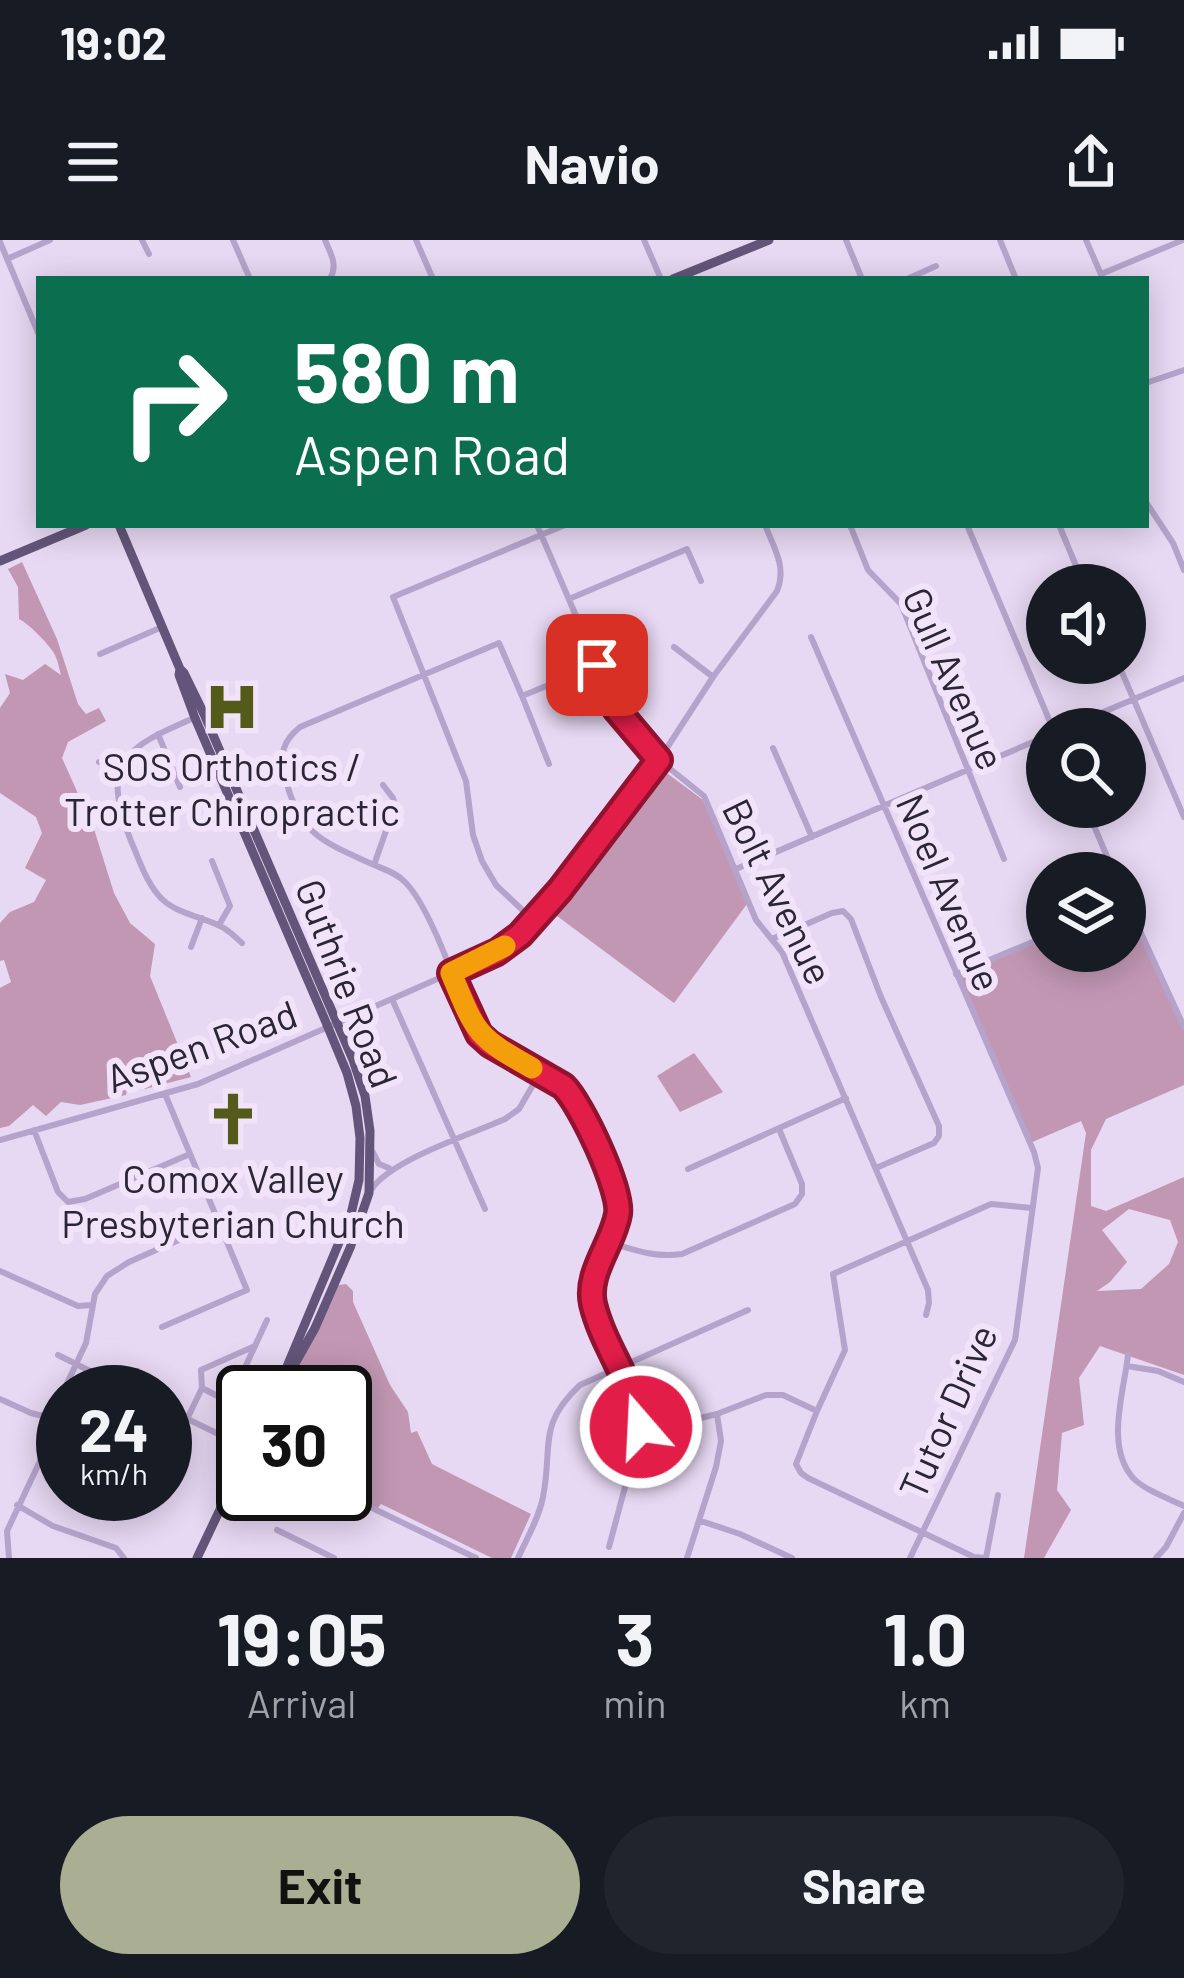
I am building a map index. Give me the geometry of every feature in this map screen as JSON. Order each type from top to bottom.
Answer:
[{"type":"main road","points":[[680,276],[769,240]]},
{"type":"main road","points":[[0,561],[79,528]]},
{"type":"main road","name":"Guthrie Road","points":[[123,528],[333,1025],[356,1106],[359,1180],[351,1214],[288,1365]]},
{"type":"main road","points":[[349,1052],[350,1030],[364,1011]]},
{"type":"main road","name":"Guthrie Road","points":[[293,1365],[350,1248],[369,1193],[364,1096],[349,1052],[333,1025]]},
{"type":"main road","points":[[197,1558],[216,1518]]},
{"type":"street","points":[[7,259],[50,240]]},
{"type":"street","points":[[142,240],[148,254]]},
{"type":"street","points":[[233,240],[249,276]]},
{"type":"street","points":[[325,240],[334,262],[332,276]]},
{"type":"street","points":[[416,240],[432,276]]},
{"type":"street","points":[[644,240],[660,276]]},
{"type":"street","points":[[846,240],[861,276]]},
{"type":"street","points":[[1000,240],[1015,276]]},
{"type":"street","points":[[1086,240],[1102,276],[1184,240]]},
{"type":"street","points":[[0,242],[36,328]]},
{"type":"street","points":[[914,276],[936,266]]},
{"type":"street","points":[[1149,380],[1184,370]]},
{"type":"street","points":[[1149,507],[1184,570]]},
{"type":"street","name":"Bolt Avenue","points":[[539,528],[616,709],[659,760],[704,796],[756,920],[782,952],[928,1290],[926,1315]]},
{"type":"street","points":[[534,921],[496,885],[482,861],[473,835],[466,781],[392,600],[558,528]]},
{"type":"street","name":"Aspen Road","points":[[0,1140],[198,1084],[497,952],[520,935],[659,760],[777,591],[781,563],[765,528]]},
{"type":"street","name":"Gull Avenue","points":[[851,528],[868,570],[901,604],[1004,859]]},
{"type":"street","points":[[968,528],[1040,708]]},
{"type":"street","points":[[1060,528],[1075,564]]},
{"type":"street","points":[[569,599],[687,549],[701,581]]},
{"type":"street","points":[[100,654],[162,627]]},
{"type":"street","name":"Noel Avenue","points":[[812,637],[1038,1168]]},
{"type":"street","points":[[549,764],[499,643],[303,726],[287,737],[283,748],[288,788],[303,823],[325,844],[403,878],[420,902],[479,1034],[570,1093],[605,1166],[619,1212],[592,1284],[593,1303],[638,1407],[641,1427],[609,1547]]},
{"type":"street","points":[[674,647],[713,677]]},
{"type":"street","points":[[522,696],[597,665]]},
{"type":"street","points":[[1112,708],[1184,678]]},
{"type":"street","points":[[1127,684],[1184,817]]},
{"type":"street","points":[[200,716],[141,743],[121,766],[118,807],[163,901],[219,926],[242,943]]},
{"type":"street","points":[[158,734],[180,787]]},
{"type":"street","points":[[734,870],[1026,743]]},
{"type":"street","points":[[773,748],[812,837]]},
{"type":"street","points":[[98,762],[121,766]]},
{"type":"street","points":[[374,865],[394,805],[383,785]]},
{"type":"street","points":[[212,861],[230,906],[219,926]]},
{"type":"street","points":[[772,939],[832,913],[843,911],[850,919],[939,1126],[934,1143],[876,1168]]},
{"type":"street","points":[[191,947],[202,918]]},
{"type":"street","points":[[956,974],[1026,945]]},
{"type":"street","points":[[1146,945],[1184,1028]]},
{"type":"street","points":[[392,999],[485,1209]]},
{"type":"street","points":[[369,1193],[393,1168],[505,1119],[519,1109],[540,1073]]},
{"type":"street","points":[[162,1327],[247,1290],[165,1094]]},
{"type":"street","points":[[688,1169],[846,1099]]},
{"type":"street","points":[[608,1242],[649,1255],[682,1254],[795,1204],[802,1184],[778,1129]]},
{"type":"street","points":[[34,1130],[62,1198],[68,1202],[190,1154]]},
{"type":"street","points":[[370,1145],[379,1164],[393,1168]]},
{"type":"street","name":"Tutor Drive","points":[[910,1558],[1015,1340],[1038,1168]]},
{"type":"street","points":[[998,1495],[986,1558],[974,1557],[801,1473],[796,1464],[845,1350],[833,1274],[991,1204],[1032,1208]]},
{"type":"street","points":[[58,1355],[77,1365],[86,1343],[91,1305],[106,1276],[219,1222]]},
{"type":"street","points":[[0,1271],[78,1306],[91,1305]]},
{"type":"street","points":[[518,1558],[543,1497],[549,1430],[563,1401],[580,1385],[748,1310]]},
{"type":"street","points":[[202,1388],[229,1402],[267,1320]]},
{"type":"street","points":[[192,1409],[206,1366],[255,1346]]},
{"type":"street","points":[[1128,1355],[1118,1441],[1122,1460],[1133,1478],[1184,1509],[1156,1558]]},
{"type":"street","points":[[1127,1366],[1184,1382]]},
{"type":"street","points":[[641,1427],[664,1427],[717,1414],[766,1395],[783,1395],[817,1411]]},
{"type":"street","points":[[0,1399],[36,1414]]},
{"type":"street","points":[[687,1558],[721,1441],[717,1414]]},
{"type":"street","points":[[8,1558],[7,1531],[36,1468]]},
{"type":"street","points":[[17,1505],[53,1526],[116,1548],[124,1558]]},
{"type":"street","points":[[372,1508],[476,1558]]},
{"type":"street","points":[[700,1520],[792,1558]]},
{"type":"street","points":[[277,1530],[334,1558]]},
{"type":"shaded area","points":[[22,562],[57,639],[78,704],[86,714],[99,708],[106,721],[68,742],[62,758],[94,829],[114,893],[130,923],[155,944],[150,976],[191,1077],[145,1089],[130,1072],[126,1095],[80,1105],[61,1102],[46,1116],[33,1105],[0,1128],[0,988],[11,982],[4,960],[0,961],[0,923],[10,912],[34,902],[46,880],[25,868],[42,833],[36,817],[0,793],[0,708],[10,693],[5,674],[23,680],[45,664],[61,675],[53,651],[19,619],[18,587],[8,569]]},
{"type":"shaded area","points":[[660,768],[703,800],[747,904],[674,1003],[553,913]]},
{"type":"shaded area","points":[[1026,945],[1026,972],[1146,972],[1146,948],[1184,1027],[1184,1085],[1106,1119],[1091,1150],[1091,1206],[1106,1211],[1184,1177],[1184,1375],[1100,1346],[1079,1378],[1084,1425],[1062,1433],[1057,1490],[1071,1510],[1044,1558],[1024,1558],[1086,1133],[1081,1121],[1030,1143],[956,974]],"holes":[[[1129,1209],[1170,1220],[1178,1242],[1169,1264],[1141,1289],[1097,1291],[1127,1262],[1102,1230]]]},
{"type":"shaded area","points":[[694,1053],[723,1092],[680,1112],[657,1076]]},
{"type":"shaded area","points":[[346,1284],[353,1291],[353,1302],[390,1385],[408,1412],[411,1433],[417,1431],[432,1464],[531,1514],[511,1558],[492,1558],[381,1504],[372,1508],[372,1365],[292,1365],[332,1286]]},
{"type":"slow traffic","points":[[505,946],[451,973],[479,1034],[532,1068]]},
{"type":"place","name":"SOS Orthotics / Trotter Chiropractic","points":[[232,707]]},
{"type":"place","name":"Comox Valley Presbyterian Church","points":[[233,1119]]},
{"type":"route","points":[[597,665],[616,709],[659,760],[520,935],[497,952],[451,973],[479,1034],[570,1093],[605,1166],[619,1212],[592,1284],[593,1303],[638,1407],[641,1427]]}]
